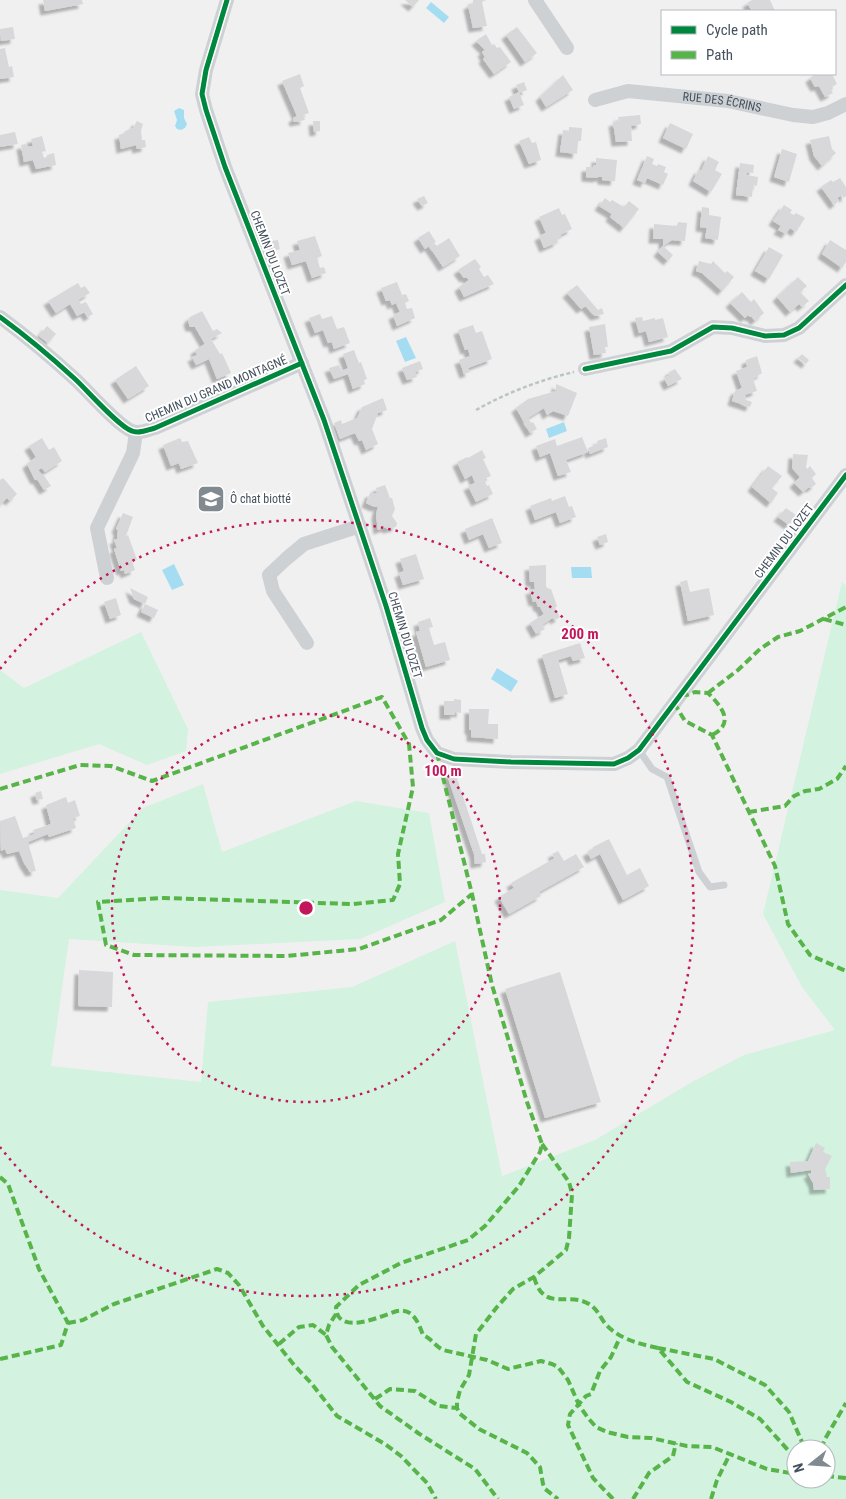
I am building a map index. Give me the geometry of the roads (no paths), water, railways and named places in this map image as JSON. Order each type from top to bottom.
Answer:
[{"type":"street","name":"CHEMIN DU LOZET","points":[[227,0],[206,70],[202,94],[206,110],[225,167],[324,420],[386,606],[422,728],[427,740],[437,753],[454,759],[483,761],[614,764],[628,758],[639,750],[846,475]]},
{"type":"street","points":[[535,0],[567,48]]},
{"type":"street","name":"RUE DES ÉCRINS","points":[[594,100],[628,90],[728,101],[793,115],[813,117],[828,113],[846,104]]},
{"type":"street","points":[[585,369],[671,351],[713,327],[732,328],[765,336],[784,335],[799,328],[846,286]]},
{"type":"street","name":"CHEMIN DU GRAND MONTAGNÉ","points":[[0,317],[74,378],[122,425],[136,432],[155,428],[302,363]]},
{"type":"street","points":[[107,578],[97,528],[133,453],[136,432]]},
{"type":"street","points":[[307,643],[273,591],[269,575],[304,544],[360,526]]},
{"type":"lane","points":[[639,750],[652,769],[667,777],[699,872],[710,887],[724,885]]},
{"type":"water","points":[[431,2],[449,17],[444,23],[426,8]]},
{"type":"water","points":[[179,108],[184,110],[184,118],[187,124],[181,130],[175,126],[177,120],[174,111]]},
{"type":"water","points":[[406,337],[416,358],[405,362],[396,341]]},
{"type":"water","points":[[564,422],[567,431],[549,438],[546,429]]},
{"type":"water","points":[[174,564],[184,585],[172,590],[162,570]]},
{"type":"water","points":[[571,567],[591,567],[592,578],[572,578]]},
{"type":"water","points":[[497,668],[518,681],[511,692],[491,679]]},
{"type":"place","name":"Ô chat biotté","points":[[211,499]]}]
